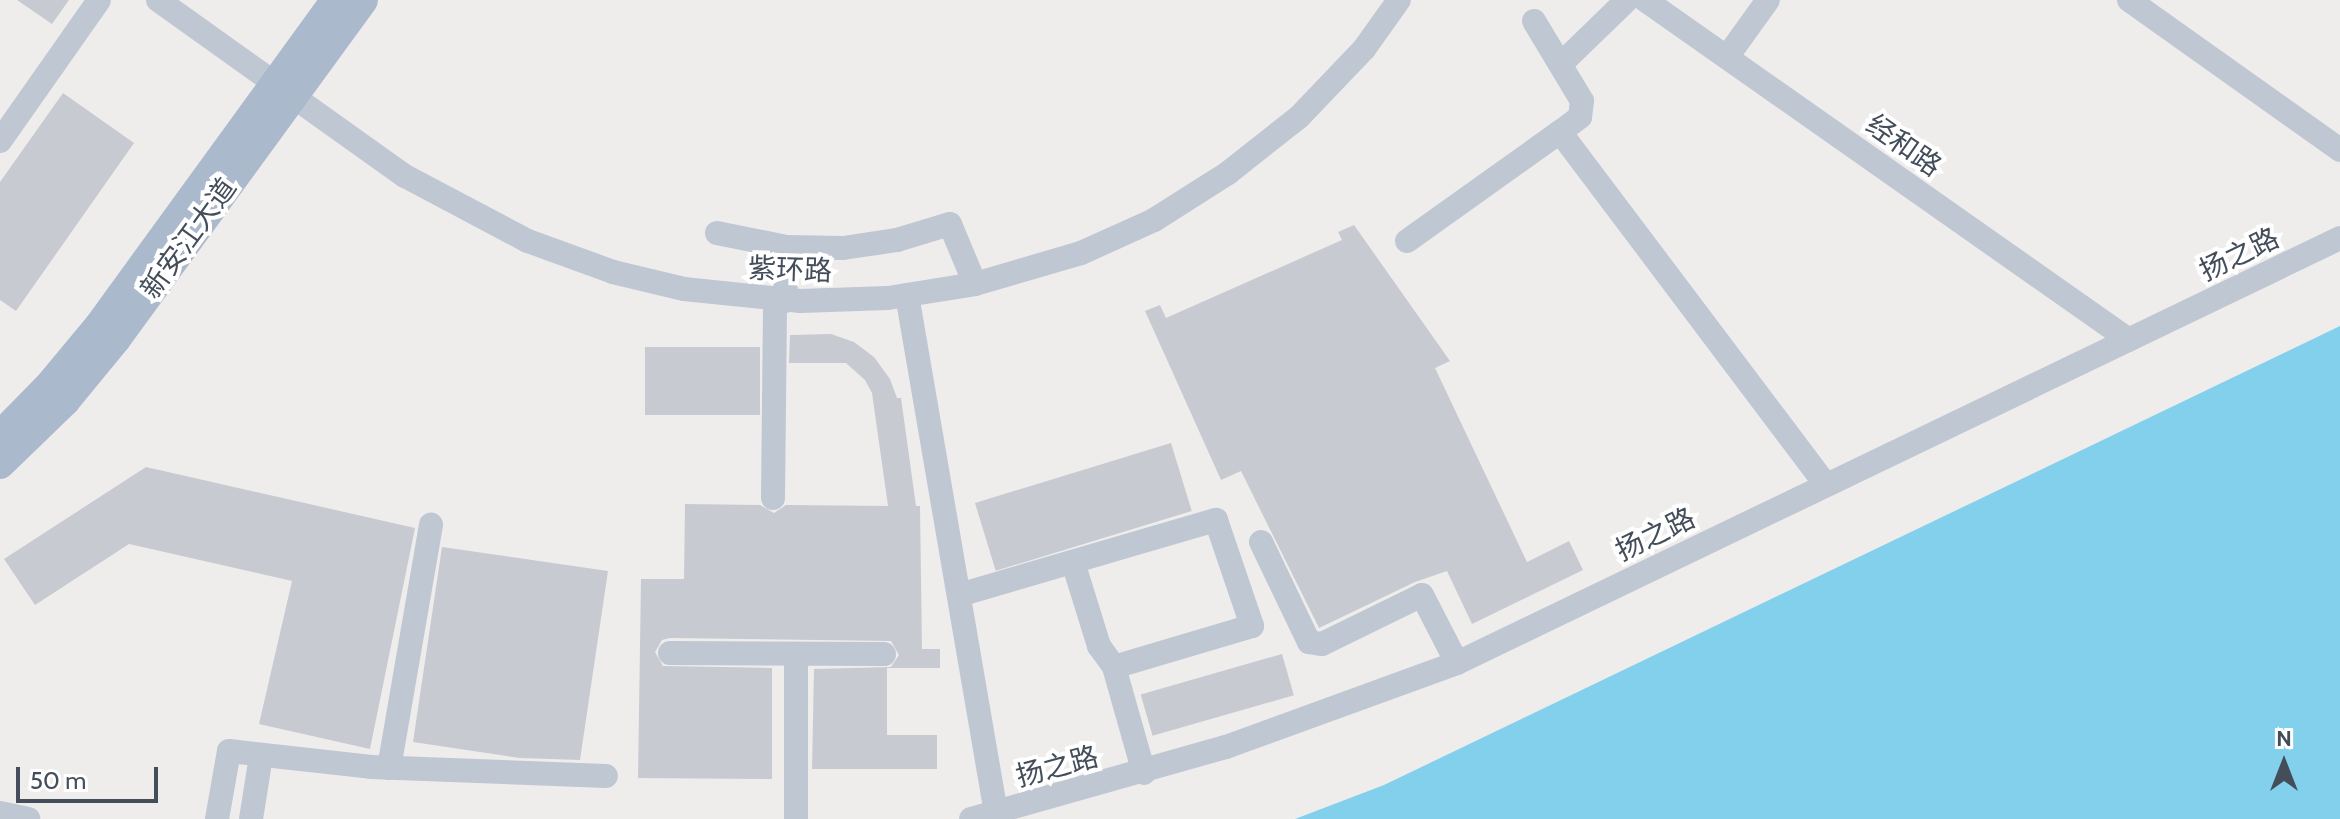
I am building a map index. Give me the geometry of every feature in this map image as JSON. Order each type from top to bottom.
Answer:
[{"type":"main road","name":"新安江大道","points":[[0,464],[91,371],[283,89],[336,0]]},
{"type":"main road","name":"新安江大道","points":[[0,436],[49,386],[99,326],[283,89],[363,0]]},
{"type":"street","points":[[0,141],[99,0]]},
{"type":"street","name":"紫环路","points":[[158,0],[405,176],[528,241],[648,281],[720,295],[844,301],[975,284],[1046,265],[1115,239],[1228,173],[1287,127],[1364,49],[1399,0]]},
{"type":"street","points":[[1562,63],[1627,0]]},
{"type":"street","name":"经和路","points":[[1645,0],[2129,340]]},
{"type":"street","points":[[1727,57],[1768,0]]},
{"type":"street","points":[[2129,0],[2340,150]]},
{"type":"street","points":[[1407,241],[1580,117],[1580,93],[1534,21]]},
{"type":"street","points":[[1560,132],[1826,485]]},
{"type":"street","points":[[717,233],[787,247],[870,245],[950,224],[975,284]]},
{"type":"street","name":"扬之路","points":[[971,819],[1144,773],[1304,721],[1457,663],[2340,238]]},
{"type":"street","points":[[773,498],[780,300],[787,247]]},
{"type":"street","points":[[907,295],[996,813]]},
{"type":"street","points":[[959,595],[1216,520],[1252,626],[1114,667]]},
{"type":"street","points":[[389,768],[431,525]]},
{"type":"street","points":[[1261,542],[1309,642],[1322,644],[1422,595],[1457,663]]},
{"type":"street","points":[[1073,562],[1099,646],[1114,667],[1144,773]]},
{"type":"street","points":[[670,653],[884,654]]},
{"type":"street","points":[[796,654],[796,819]]},
{"type":"street","points":[[217,819],[229,751],[389,768],[606,776]]},
{"type":"street","points":[[251,819],[261,756]]},
{"type":"street","points":[[0,813],[28,819]]},
{"type":"water","points":[[2340,326],[2340,819],[1295,819],[1384,785]]},
{"type":"building","points":[[17,0],[69,0],[52,24]]},
{"type":"building","points":[[63,93],[134,143],[16,311],[0,300],[0,182]]},
{"type":"building","points":[[1354,225],[1450,361],[1435,368],[1527,562],[1569,541],[1583,570],[1472,624],[1447,571],[1415,582],[1319,628],[1241,471],[1221,480],[1145,311],[1160,305],[1166,318],[1342,240],[1338,232]]},
{"type":"building","points":[[831,334],[854,342],[874,357],[890,379],[897,398],[901,398],[916,506],[920,506],[922,649],[940,649],[940,668],[887,668],[887,735],[937,735],[937,769],[812,769],[814,669],[891,667],[899,655],[891,641],[670,638],[662,640],[655,652],[663,666],[772,668],[772,779],[638,778],[641,579],[684,579],[685,504],[760,505],[774,513],[786,505],[888,506],[872,393],[865,380],[846,363],[789,363],[790,335]]},
{"type":"building","points":[[645,347],[760,347],[760,415],[645,415]]},
{"type":"building","points":[[1171,443],[1192,511],[996,571],[975,503]]},
{"type":"building","points":[[146,467],[415,528],[370,749],[259,724],[292,581],[129,544],[35,605],[4,559]]},
{"type":"building","points":[[442,547],[608,571],[580,760],[520,758],[413,742]]},
{"type":"building","points":[[1282,654],[1294,695],[1153,736],[1141,695]]}]
